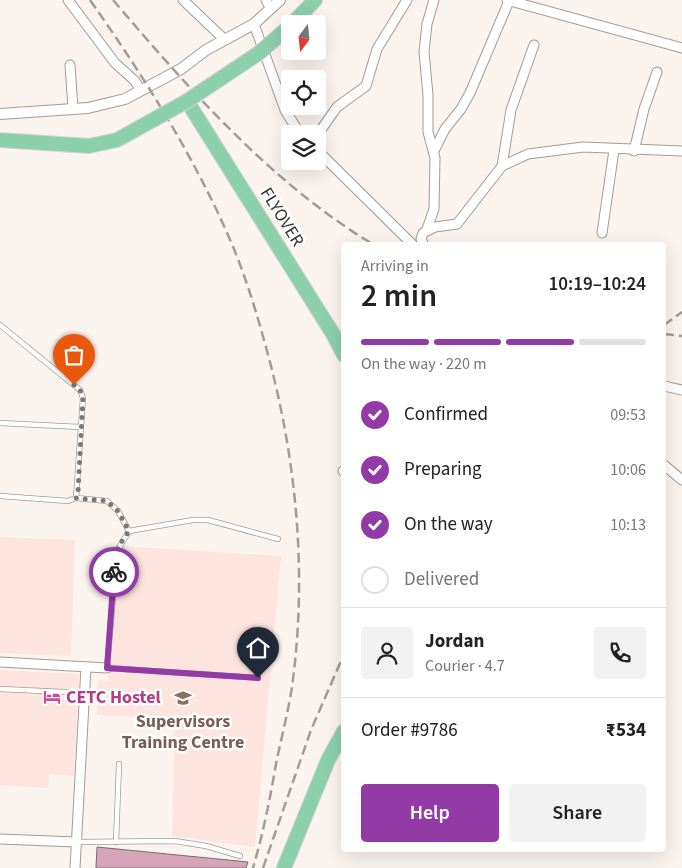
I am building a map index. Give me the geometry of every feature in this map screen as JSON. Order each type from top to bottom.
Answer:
[{"type":"main road","points":[[301,15],[315,0]]},
{"type":"main road","points":[[0,140],[89,146],[117,140],[186,101],[259,53],[281,34]]},
{"type":"main road","name":"FLYOVER","points":[[186,101],[341,349]]},
{"type":"main road","points":[[284,868],[328,760],[341,736]]},
{"type":"street","points":[[68,0],[115,62],[135,81],[142,91]]},
{"type":"street","points":[[183,0],[225,40]]},
{"type":"street","points":[[0,114],[73,109],[124,99],[142,91],[254,24],[268,4],[280,0]]},
{"type":"street","points":[[324,125],[337,107],[366,86],[377,49],[407,0]]},
{"type":"street","points":[[423,242],[421,235],[427,229],[434,205],[434,151],[428,132],[428,95],[424,52],[427,24],[434,0]]},
{"type":"street","points":[[434,151],[445,129],[461,109],[470,93],[508,0],[682,48]]},
{"type":"street","points":[[254,24],[285,110],[294,125]]},
{"type":"street","points":[[427,229],[450,226],[462,220],[502,166],[512,110],[534,45]]},
{"type":"street","points":[[70,65],[73,109]]},
{"type":"street","points":[[634,151],[644,109],[658,72]]},
{"type":"street","points":[[502,166],[528,154],[560,148],[583,147],[634,151],[682,151]]},
{"type":"street","points":[[602,233],[614,150]]},
{"type":"street","points":[[326,159],[410,242]]},
{"type":"street","points":[[666,386],[682,390]]},
{"type":"street","points":[[666,468],[682,480]]},
{"type":"street","points":[[0,662],[107,668]]},
{"type":"street","points":[[75,868],[86,667]]},
{"type":"street","points":[[0,839],[76,842]]},
{"type":"lane","points":[[0,325],[80,390],[83,398],[78,491],[76,498]]},
{"type":"lane","points":[[0,423],[80,427]]},
{"type":"lane","points":[[0,496],[68,501],[76,498],[107,501],[118,511],[129,531]]},
{"type":"lane","points":[[258,678],[107,668],[117,551],[129,531],[193,520],[222,523],[278,538]]},
{"type":"lane","points":[[0,688],[85,693]]},
{"type":"lane","points":[[116,842],[119,764]]},
{"type":"lane","points":[[76,842],[191,843],[240,856]]},
{"type":"shaded area","points":[[0,537],[75,540],[71,656],[0,653]]},
{"type":"shaded area","name":"Supervisors Training Centre","points":[[120,546],[281,556],[255,847],[172,836],[175,719],[97,715],[98,680],[108,681]]},
{"type":"shaded area","points":[[0,670],[79,674],[74,776],[49,774],[48,788],[0,785]]},
{"type":"building","points":[[97,847],[248,862],[246,868],[96,868]]},
{"type":"railway","points":[[90,0],[165,114],[214,204],[228,235],[256,313],[284,425],[296,512],[299,556],[297,643],[289,706],[253,868]]},
{"type":"railway","points":[[113,0],[202,101],[266,164],[336,220],[369,242]]},
{"type":"railway","points":[[666,324],[682,312]]},
{"type":"railway","points":[[666,334],[682,336]]},
{"type":"railway","points":[[263,868],[311,730],[341,661]]},
{"type":"way so far","points":[[74,385],[80,390],[83,398],[78,491],[76,498],[107,501],[118,511],[120,519],[129,531],[125,539],[119,544],[114,572]]},
{"type":"place","name":"CETC Hostel","points":[[52,697]]},
{"type":"place","name":"Supervisors Training Centre","points":[[183,698]]},
{"type":"route","points":[[114,572],[107,668],[258,678]]}]
